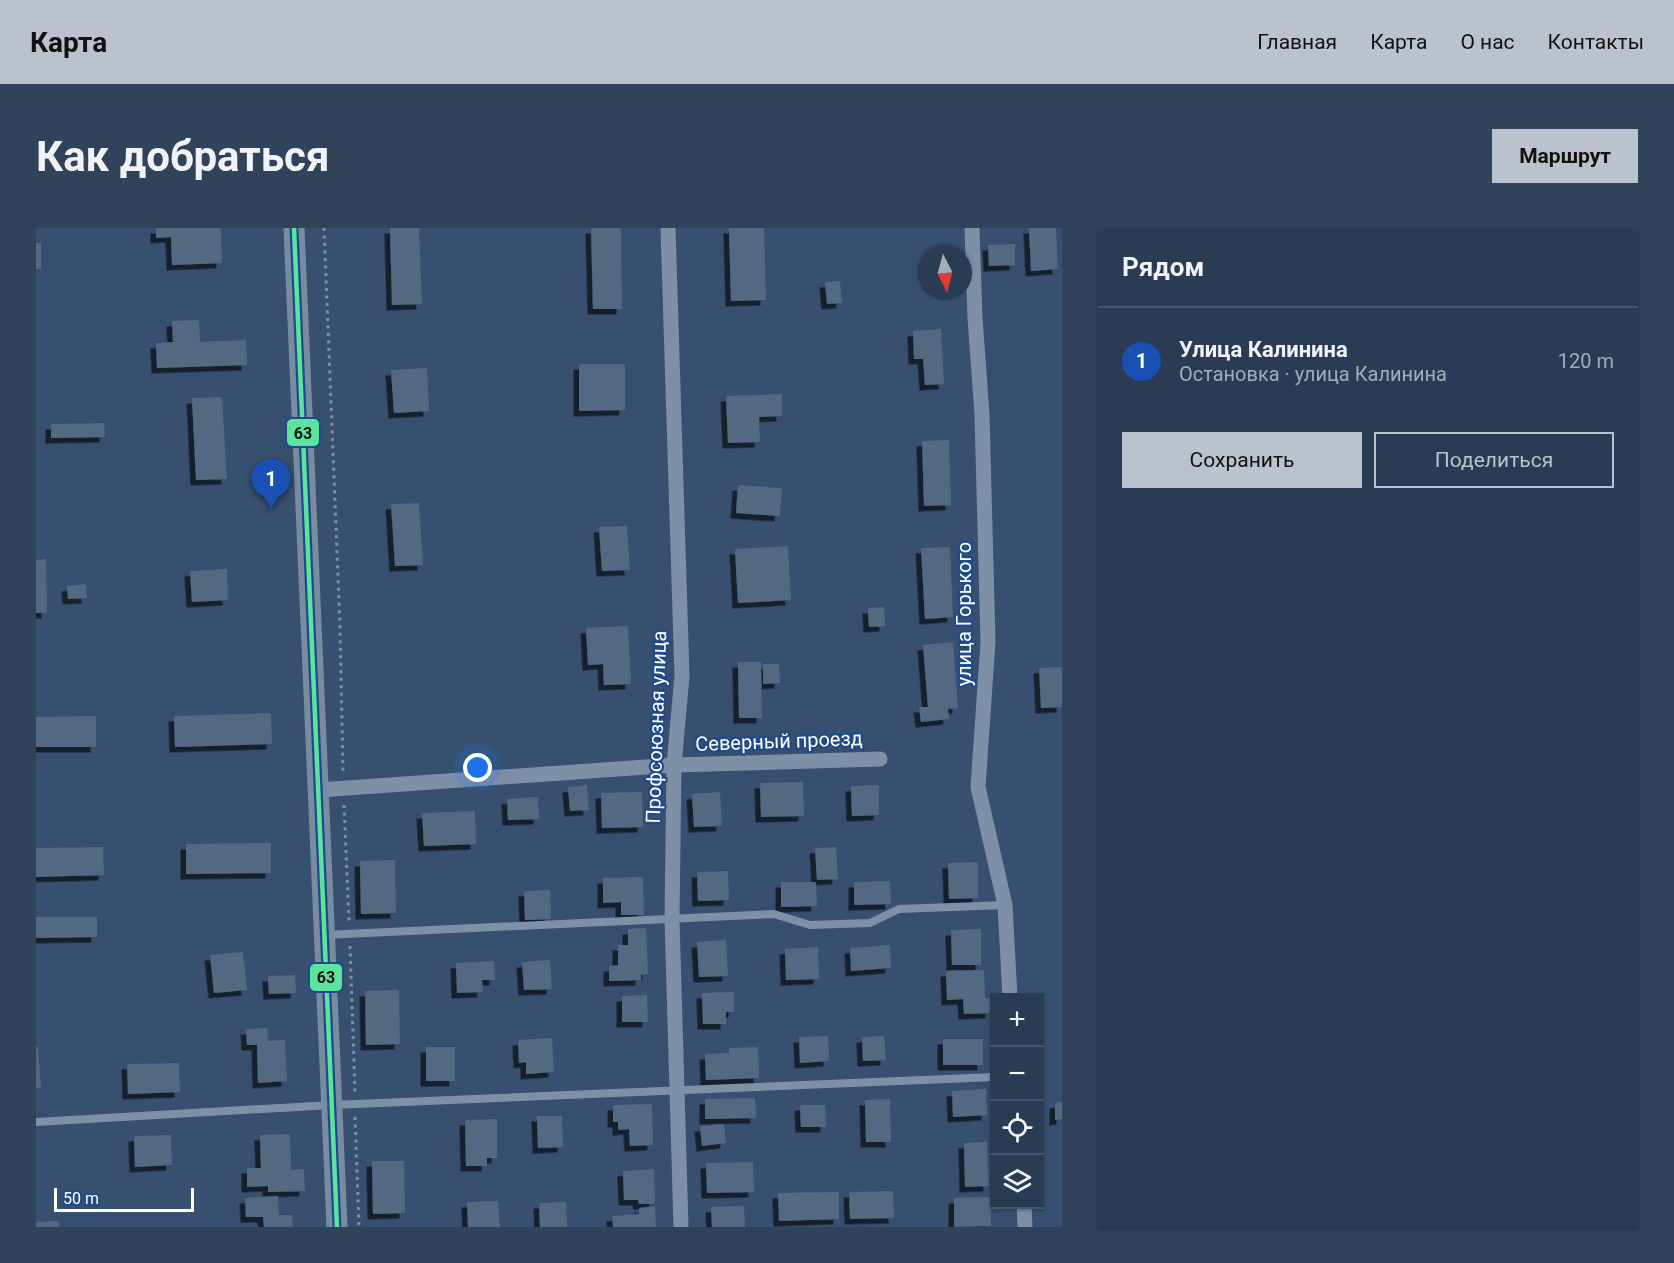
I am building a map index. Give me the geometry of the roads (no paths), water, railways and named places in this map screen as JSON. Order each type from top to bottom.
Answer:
[{"type":"main road","points":[[294,228],[337,1227]]},
{"type":"street","name":"Профсоюзная улица","points":[[668,228],[682,676],[674,765],[672,919],[681,1227]]},
{"type":"street","name":"улица Горького","points":[[972,228],[975,318],[982,414],[988,642],[978,787],[1005,905],[1010,993]]},
{"type":"street","name":"Северный проезд","points":[[319,790],[674,765],[880,759]]},
{"type":"street","points":[[1024,1209],[1025,1227]]},
{"type":"lane","points":[[325,935],[774,914],[810,925],[870,922],[899,909],[1005,905]]},
{"type":"lane","points":[[36,1122],[332,1105],[990,1077]]},
{"type":"place","name":"Улица Калинина","points":[[271,509]]}]
